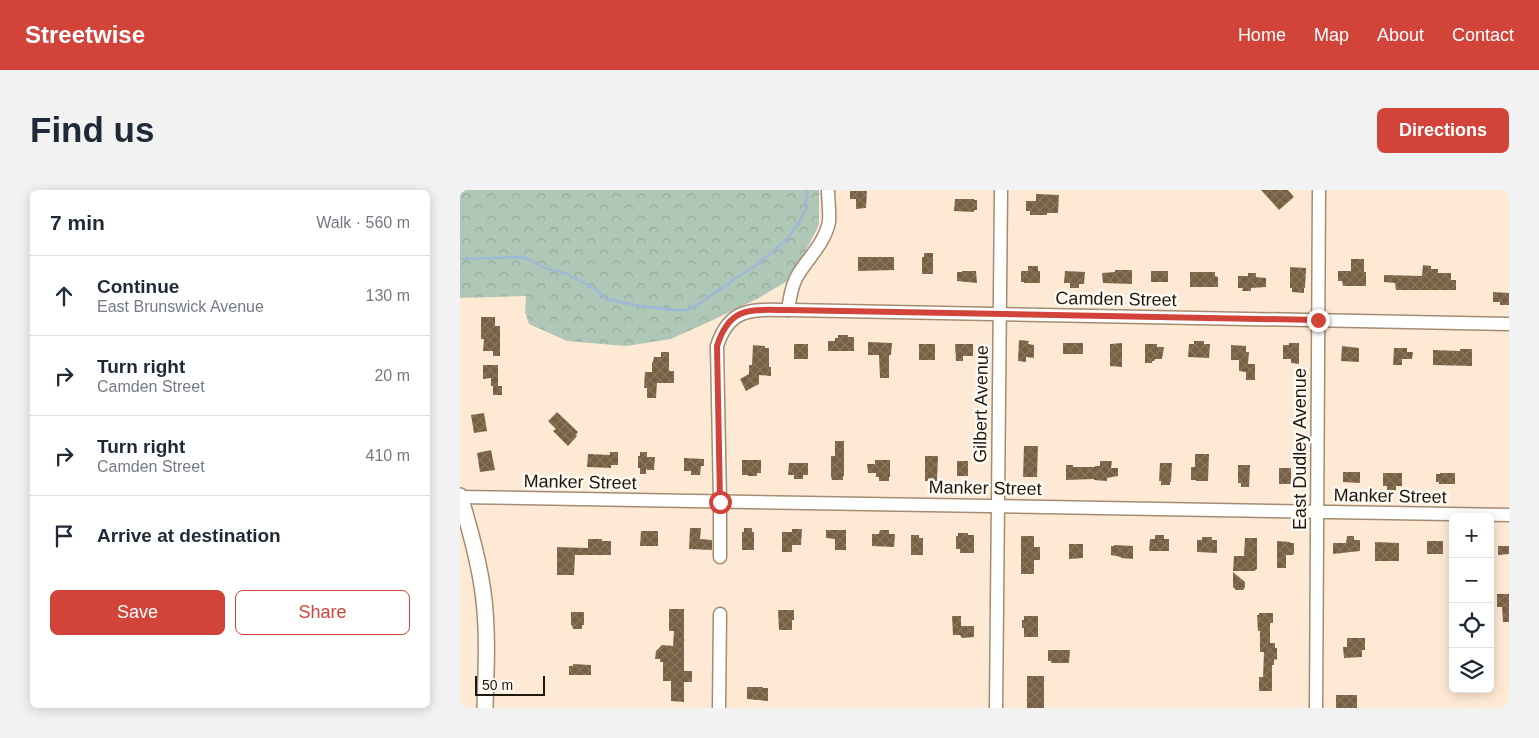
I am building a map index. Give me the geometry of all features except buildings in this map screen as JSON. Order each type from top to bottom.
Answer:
[{"type":"main road","points":[[460,496],[475,548],[484,599],[486,630],[485,708]]},
{"type":"street","points":[[788,310],[790,294],[798,274],[813,256],[829,222],[828,190]]},
{"type":"street","name":"Gilbert Avenue","points":[[996,708],[1001,190]]},
{"type":"street","name":"East Dudley Avenue","points":[[1316,708],[1318,190]]},
{"type":"street","name":"Camden Street","points":[[720,502],[717,346],[727,324],[735,317],[748,311],[788,310],[1509,324]]},
{"type":"street","name":"Manker Street","points":[[460,496],[1509,515]]},
{"type":"street","points":[[720,502],[720,557]]},
{"type":"street","points":[[719,708],[720,614]]},
{"type":"green space","points":[[460,190],[819,190],[819,225],[791,279],[757,299],[713,320],[671,339],[626,346],[567,341],[529,324],[525,312],[526,296],[460,298]]},
{"type":"waterway","points":[[460,259],[523,257],[545,268],[567,274],[597,290],[606,299],[640,306],[688,310],[757,265],[787,239],[800,221],[805,210],[807,190]]},
{"type":"route","points":[[720,502],[717,346],[727,324],[735,317],[748,311],[788,310],[1318,320]]}]
